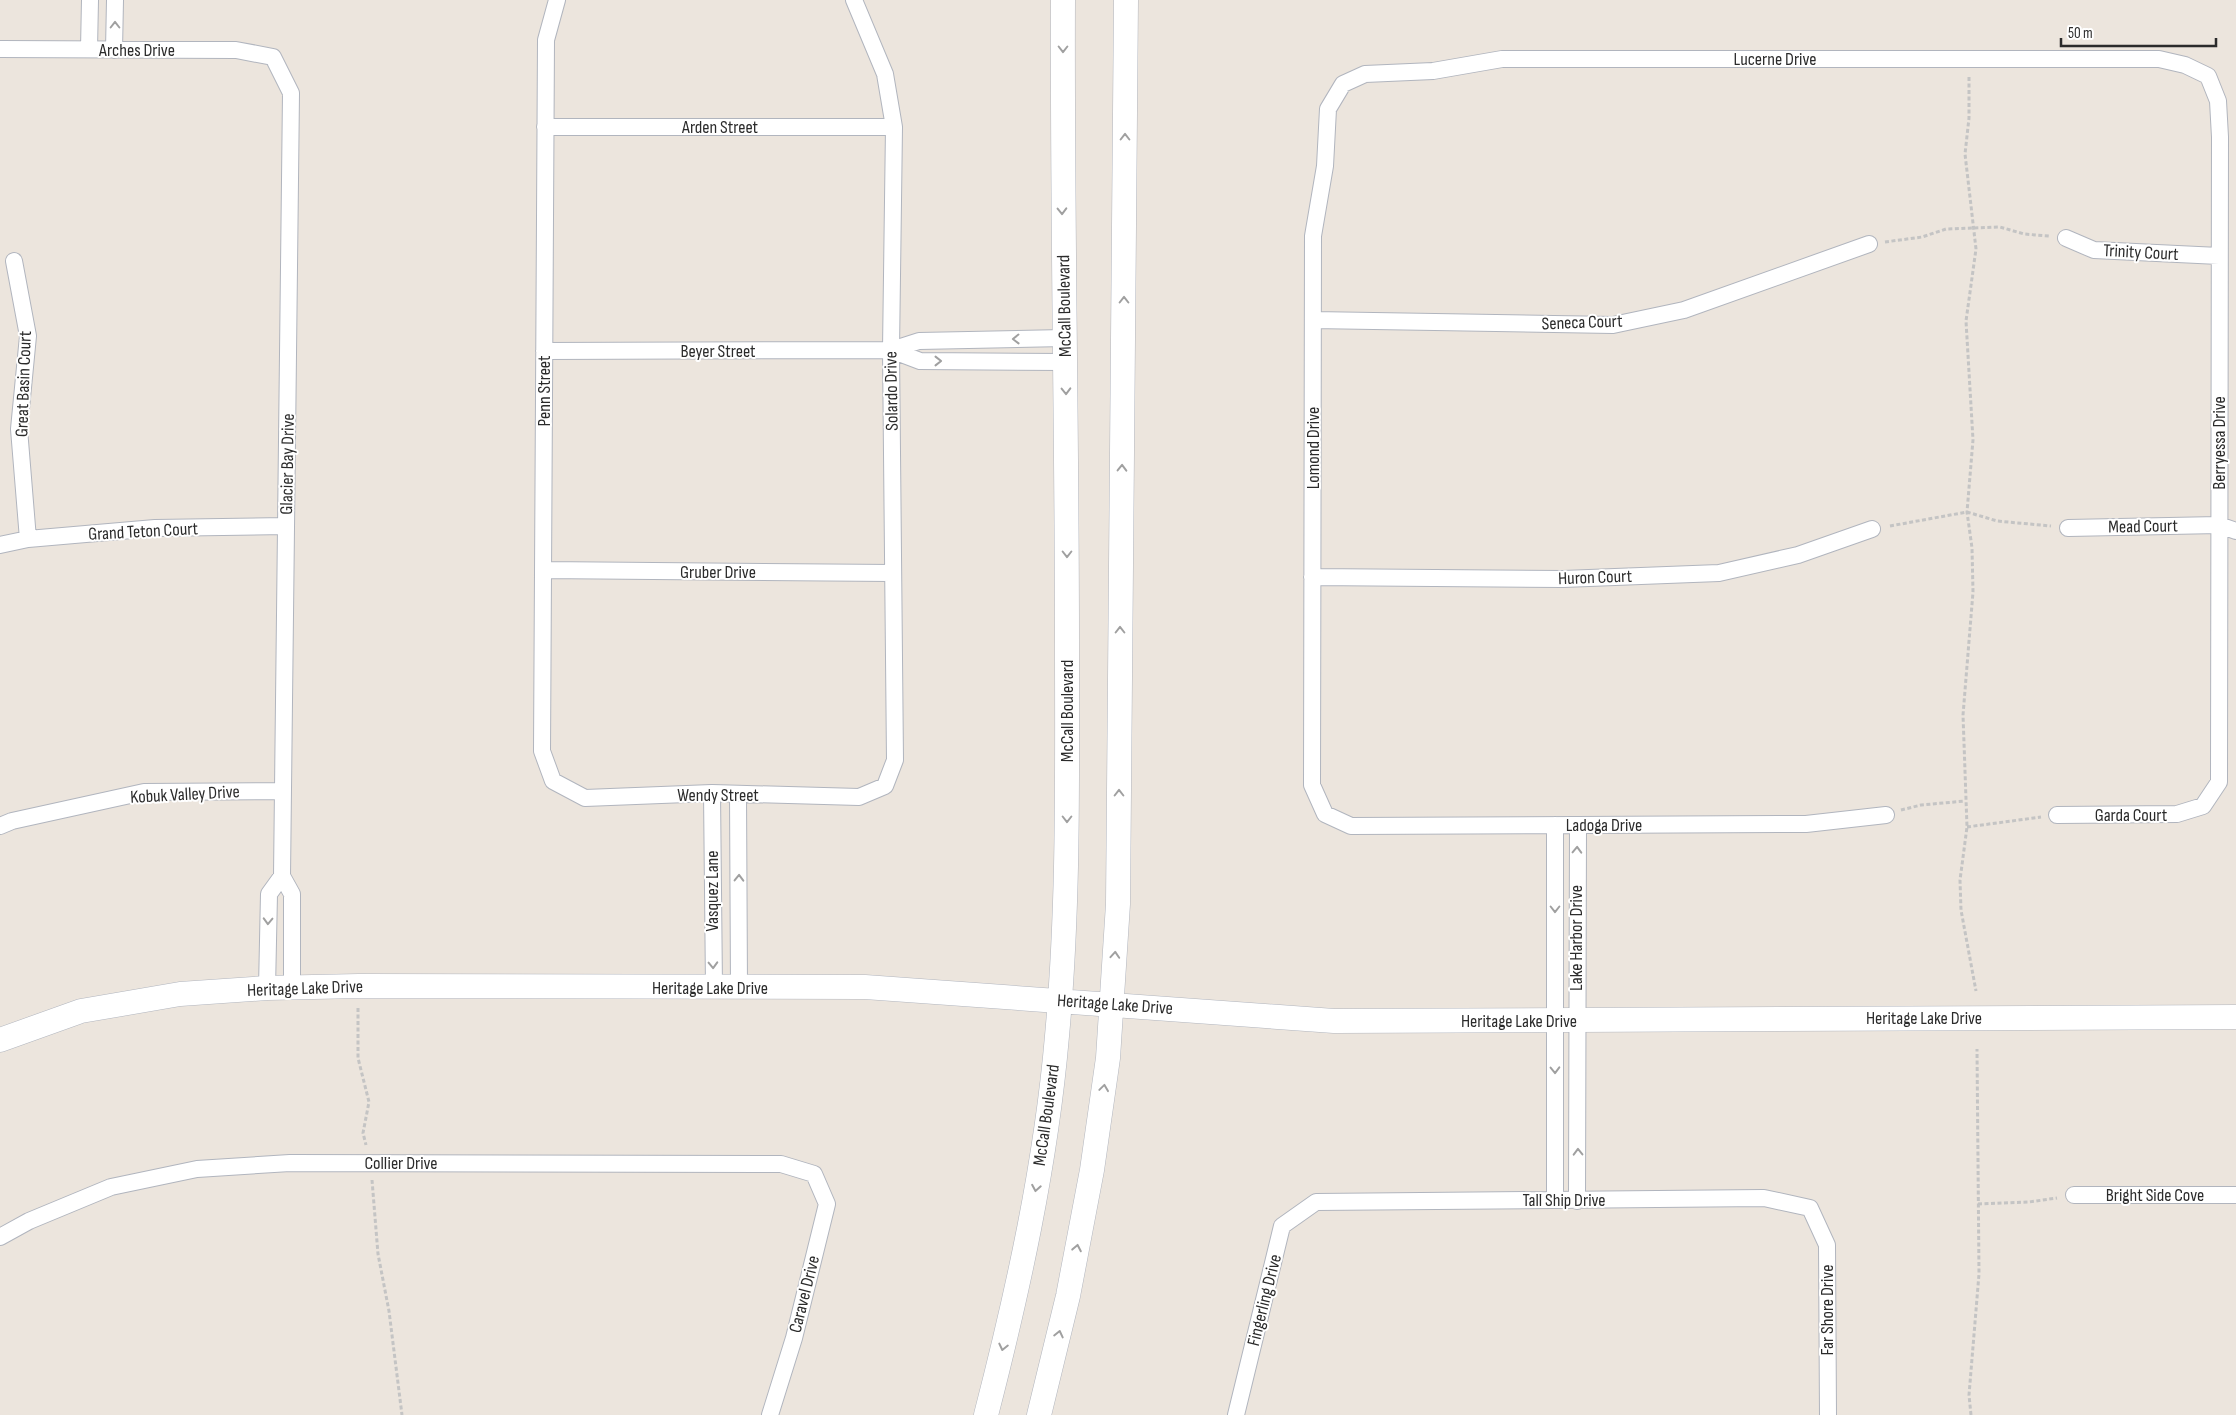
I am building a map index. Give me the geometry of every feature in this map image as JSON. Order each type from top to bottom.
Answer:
[{"type":"main road","name":"McCall Boulevard","points":[[986,1415],[1024,1252],[1041,1158],[1057,1038],[1066,894],[1066,362],[1062,193],[1063,0]]},
{"type":"main road","points":[[1040,1415],[1070,1287],[1088,1188],[1108,1058],[1112,1004],[1118,904],[1126,0]]},
{"type":"main road","name":"Heritage Lake Drive","points":[[0,1040],[81,1011],[180,994],[267,988],[359,986],[865,987],[1334,1021],[2236,1017]]},
{"type":"street","points":[[89,49],[90,0]]},
{"type":"street","points":[[114,50],[115,0]]},
{"type":"street","name":"Penn Street","points":[[553,781],[542,751],[545,127],[546,40],[557,0]]},
{"type":"street","name":"Solardo Drive","points":[[854,0],[885,74],[894,127],[891,350],[895,760],[885,786]]},
{"type":"street","name":"Arches Drive","points":[[0,49],[236,50],[272,57]]},
{"type":"street","name":"Glacier Bay Drive","points":[[272,57],[291,93],[282,876],[292,894],[292,987]]},
{"type":"street","name":"Lucerne Drive","points":[[1343,84],[1365,74],[1432,71],[1502,59],[2159,60],[2184,65],[2208,76]]},
{"type":"street","name":"Berryessa Drive","points":[[2203,806],[2219,782],[2218,101],[2208,76]]},
{"type":"street","name":"Lomond Drive","points":[[1325,814],[1312,784],[1313,236],[1325,166],[1328,109],[1343,84]]},
{"type":"street","name":"Arden Street","points":[[545,127],[894,127]]},
{"type":"street","name":"Trinity Court","points":[[2066,238],[2094,250],[2219,256]]},
{"type":"street","name":"Seneca Court","points":[[1313,320],[1613,325],[1684,310],[1870,244]]},
{"type":"street","name":"Great Basin Court","points":[[14,261],[28,336],[19,429],[28,539]]},
{"type":"street","name":"Beyer Street","points":[[544,351],[891,350],[919,341],[1065,338]]},
{"type":"street","name":"Beyer Street","points":[[891,350],[920,361],[1066,362]]},
{"type":"street","name":"Mead Court","points":[[2219,525],[2236,516]]},
{"type":"street","name":"Mead Court","points":[[2068,528],[2219,525],[2236,531]]},
{"type":"street","name":"Grand Teton Court","points":[[0,545],[28,539],[156,528],[286,526]]},
{"type":"street","name":"Huron Court","points":[[1312,577],[1563,578],[1719,573],[1798,555],[1872,529]]},
{"type":"street","name":"Gruber Drive","points":[[543,570],[893,573]]},
{"type":"street","name":"Wendy Street","points":[[553,781],[585,798],[712,794],[859,797],[885,786]]},
{"type":"street","name":"Kobuk Valley Drive","points":[[0,826],[12,821],[144,792],[283,791]]},
{"type":"street","name":"Vasquez Lane","points":[[712,794],[714,988]]},
{"type":"street","name":"Vasquez Lane","points":[[738,794],[739,988]]},
{"type":"street","name":"Garda Court","points":[[2058,815],[2177,814],[2203,806]]},
{"type":"street","name":"Ladoga Drive","points":[[1325,814],[1351,826],[1806,824],[1886,815]]},
{"type":"street","name":"Lake Harbor Drive","points":[[1555,825],[1578,1201]]},
{"type":"street","name":"Lake Harbor Drive","points":[[1556,1200],[1578,825]]},
{"type":"street","points":[[267,988],[269,894],[282,876]]},
{"type":"street","name":"Collier Drive","points":[[0,1237],[29,1221],[111,1187],[198,1169],[290,1163],[781,1164],[814,1174]]},
{"type":"street","name":"Caravel Drive","points":[[770,1415],[794,1338],[826,1204],[814,1174]]},
{"type":"street","name":"Bright Side Cove","points":[[2074,1195],[2236,1195]]},
{"type":"street","name":"Tall Ship Drive","points":[[1316,1202],[1764,1198],[1810,1208]]},
{"type":"street","name":"Fingerling Drive","points":[[1236,1415],[1282,1226],[1316,1202]]},
{"type":"street","name":"Far Shore Drive","points":[[1810,1208],[1827,1245],[1828,1415]]},
{"type":"path","points":[[1969,59],[1969,118],[1965,154],[1972,228],[1976,249],[1966,321],[1974,440],[1967,512],[1972,548],[1974,592],[1963,716],[1967,826],[1960,880],[1961,910],[1976,991]]},
{"type":"path","points":[[1870,244],[1922,237],[1946,229],[1972,228],[2000,228],[2024,234],[2066,238]]},
{"type":"path","points":[[1872,529],[1967,512],[1997,521],[2068,528]]},
{"type":"path","points":[[1886,815],[1921,805],[1965,801]]},
{"type":"path","points":[[1967,826],[2058,815]]},
{"type":"path","points":[[358,1017],[358,1058],[369,1102],[363,1133],[374,1190],[378,1254],[389,1311],[402,1415]]},
{"type":"path","points":[[1971,1415],[1969,1395],[1979,1274],[1977,1049]]},
{"type":"path","points":[[1978,1204],[2028,1202],[2074,1195]]}]
